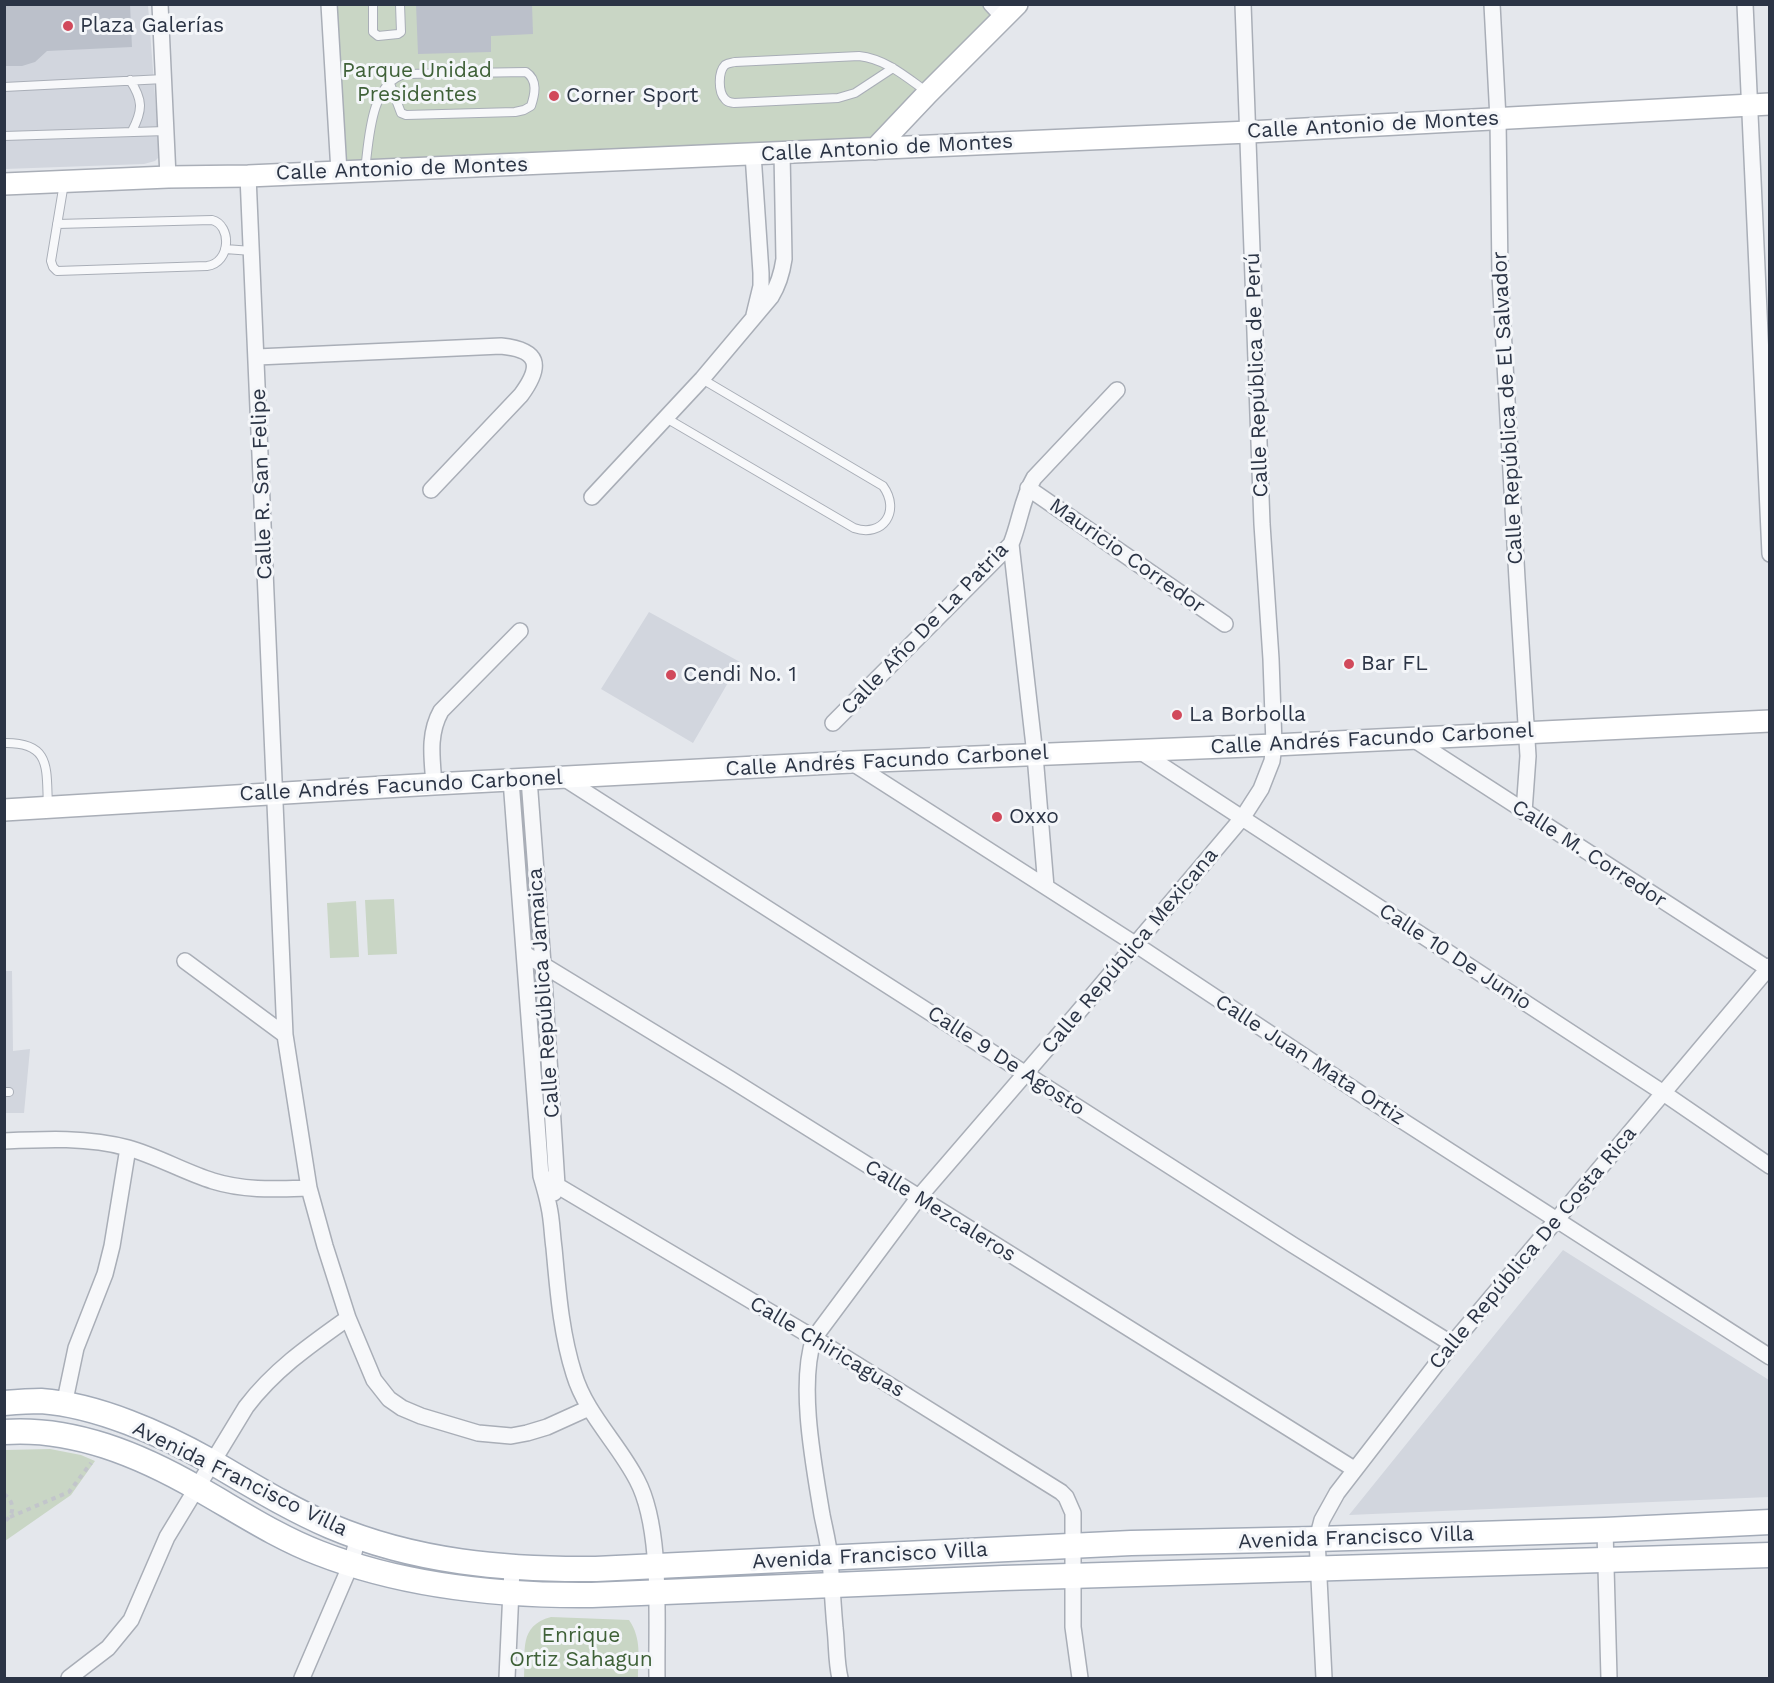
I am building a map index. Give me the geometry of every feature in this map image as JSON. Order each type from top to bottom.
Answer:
[{"type":"main road","points":[[875,149],[1004,9]]},
{"type":"main road","name":"Calle Antonio de Montes","points":[[4,184],[248,176],[875,149],[1760,105]]},
{"type":"main road","name":"Calle Andrés Facundo Carbonel","points":[[4,810],[851,762],[1274,745],[1770,721]]},
{"type":"main road","name":"Avenida Francisco Villa","points":[[4,1403],[41,1401],[108,1416],[174,1442],[304,1515],[358,1537],[416,1554],[512,1568],[596,1569],[1131,1543],[1605,1530],[1770,1522]]},
{"type":"main road","name":"Avenida Francisco Villa","points":[[4,1432],[34,1431],[59,1435],[122,1452],[196,1487],[268,1529],[318,1553],[351,1564],[434,1585],[550,1596],[1072,1576],[1770,1555]]},
{"type":"street","points":[[160,4],[168,177]]},
{"type":"street","points":[[329,4],[339,172]]},
{"type":"street","name":"Calle República de Perú","points":[[1243,4],[1262,524],[1274,745]]},
{"type":"street","name":"Calle República de El Salvador","points":[[1492,4],[1498,119],[1500,275],[1528,756],[1524,812]]},
{"type":"street","points":[[1745,4],[1760,105],[1770,554]]},
{"type":"street","points":[[592,497],[702,379],[774,291],[782,276],[784,259],[782,152]]},
{"type":"street","points":[[753,154],[761,273],[753,319]]},
{"type":"street","name":"Calle R. San Felipe","points":[[248,176],[285,1035],[309,1188],[325,1246],[348,1318],[374,1380],[381,1391],[402,1408],[478,1433],[511,1436],[547,1427],[589,1408]]},
{"type":"street","points":[[257,357],[501,346],[528,352],[534,370],[525,390],[431,490]]},
{"type":"street","name":"Calle Año De La Patria","points":[[833,723],[1011,544],[1028,488],[1039,471],[1117,390]]},
{"type":"street","name":"Mauricio Corredor","points":[[1028,488],[1225,624]]},
{"type":"street","points":[[1011,544],[1035,754],[1046,887]]},
{"type":"street","points":[[434,784],[432,733],[441,711],[520,631]]},
{"type":"street","name":"Calle M. Corredor","points":[[1410,737],[1769,968]]},
{"type":"street","name":"Calle República Mexicana","points":[[840,1678],[836,1658],[830,1558],[812,1451],[808,1401],[809,1360],[814,1338],[919,1197],[1243,817],[1261,789],[1272,761],[1274,745]]},
{"type":"street","name":"Calle 10 De Junio","points":[[1138,750],[1662,1092],[1770,1166]]},
{"type":"street","name":"Calle Juan Mata Ortiz","points":[[851,762],[1770,1357]]},
{"type":"street","name":"Calle 9 De Agosto","points":[[562,777],[1452,1344]]},
{"type":"street","name":"Calle República Jamaica","points":[[520,779],[525,954],[541,1176],[549,1207],[565,1344],[575,1377],[589,1408],[637,1478],[644,1495],[652,1530],[655,1566],[657,1678]]},
{"type":"street","name":"Calle República Jamaica","points":[[520,779],[543,964],[557,1185],[549,1207]]},
{"type":"street","name":"Calle Mezcaleros","points":[[525,954],[919,1197],[1354,1470]]},
{"type":"street","points":[[185,961],[285,1035]]},
{"type":"street","name":"Calle República De Costa Rica","points":[[1324,1678],[1317,1539],[1328,1507],[1452,1344],[1662,1092],[1769,968]]},
{"type":"street","points":[[4,1141],[98,1142],[128,1148],[213,1181],[232,1186],[272,1189],[309,1188]]},
{"type":"street","points":[[64,1405],[76,1348],[105,1274],[112,1246],[128,1148]]},
{"type":"street","name":"Calle Chiricaguas","points":[[541,1176],[814,1338],[1061,1492],[1066,1497],[1072,1513],[1073,1628],[1080,1678]]},
{"type":"street","points":[[69,1678],[108,1648],[131,1620],[167,1537],[246,1407],[260,1389],[300,1352],[348,1318]]},
{"type":"street","points":[[1605,1530],[1609,1678]]},
{"type":"street","points":[[302,1678],[351,1564],[358,1537]]},
{"type":"street","points":[[507,1678],[512,1568]]},
{"type":"lane","points":[[373,4],[374,32],[378,36],[401,32],[400,4]]},
{"type":"lane","points":[[894,68],[860,90],[838,98],[734,103],[724,99],[720,83],[722,70],[725,66],[735,62],[859,56],[869,57],[894,68],[928,93]]},
{"type":"lane","points":[[365,171],[377,102],[389,81],[398,76],[526,72],[531,75],[535,90],[531,106],[515,112],[406,115],[402,113],[389,81]]},
{"type":"lane","points":[[4,87],[164,79]]},
{"type":"lane","points":[[130,80],[139,93],[140,115],[132,131]]},
{"type":"lane","points":[[4,136],[166,130]]},
{"type":"lane","points":[[57,224],[212,220],[220,223],[225,231],[225,249],[218,263],[207,266],[60,271],[53,267],[51,261],[57,224],[64,182]]},
{"type":"lane","points":[[225,249],[252,251]]},
{"type":"lane","points":[[666,418],[854,528],[868,531],[883,524],[891,509],[889,494],[883,486],[702,379]]},
{"type":"lane","points":[[4,743],[25,744],[40,753],[46,771],[48,807]]},
{"type":"path","points":[[4,1522],[10,1517],[69,1492],[104,1446]]},
{"type":"path","points":[[4,1494],[9,1498],[13,1507],[10,1517]]},
{"type":"shaded area","points":[[4,5],[148,5],[159,149],[158,158],[155,161],[144,164],[5,169]]},
{"type":"shaded area","name":"Cendi No. 1","points":[[649,612],[740,662],[693,743],[601,689]]},
{"type":"shaded area","points":[[4,971],[12,971],[13,1051],[30,1049],[24,1113],[5,1113]]},
{"type":"shaded area","points":[[1563,1250],[1769,1380],[1769,1497],[1349,1515]]},
{"type":"green space","name":"Parque Unidad Presidentes","points":[[987,4],[1000,20],[880,142],[343,166],[333,5]]},
{"type":"green space","points":[[394,899],[397,954],[368,955],[365,900]]},
{"type":"green space","points":[[356,901],[359,957],[330,958],[327,903]]},
{"type":"green space","points":[[50,1449],[81,1455],[95,1461],[71,1495],[5,1541],[5,1450]]},
{"type":"green space","name":"Enrique Ortiz Sahagun","points":[[551,1617],[629,1620],[638,1641],[638,1678],[524,1678],[528,1633],[540,1621]]},
{"type":"building","name":"Plaza Galerías","points":[[4,4],[130,4],[132,47],[47,51],[35,62],[22,66],[4,66]]},
{"type":"building","points":[[416,4],[532,4],[533,34],[491,36],[491,52],[418,54]]},
{"type":"place","name":"Plaza Galerías","points":[[68,26]]},
{"type":"place","name":"Corner Sport","points":[[554,96]]},
{"type":"place","name":"Bar FL","points":[[1349,664]]},
{"type":"place","name":"Cendi No. 1","points":[[671,675]]},
{"type":"place","name":"La Borbolla","points":[[1177,715]]},
{"type":"place","name":"Oxxo","points":[[997,817]]}]
